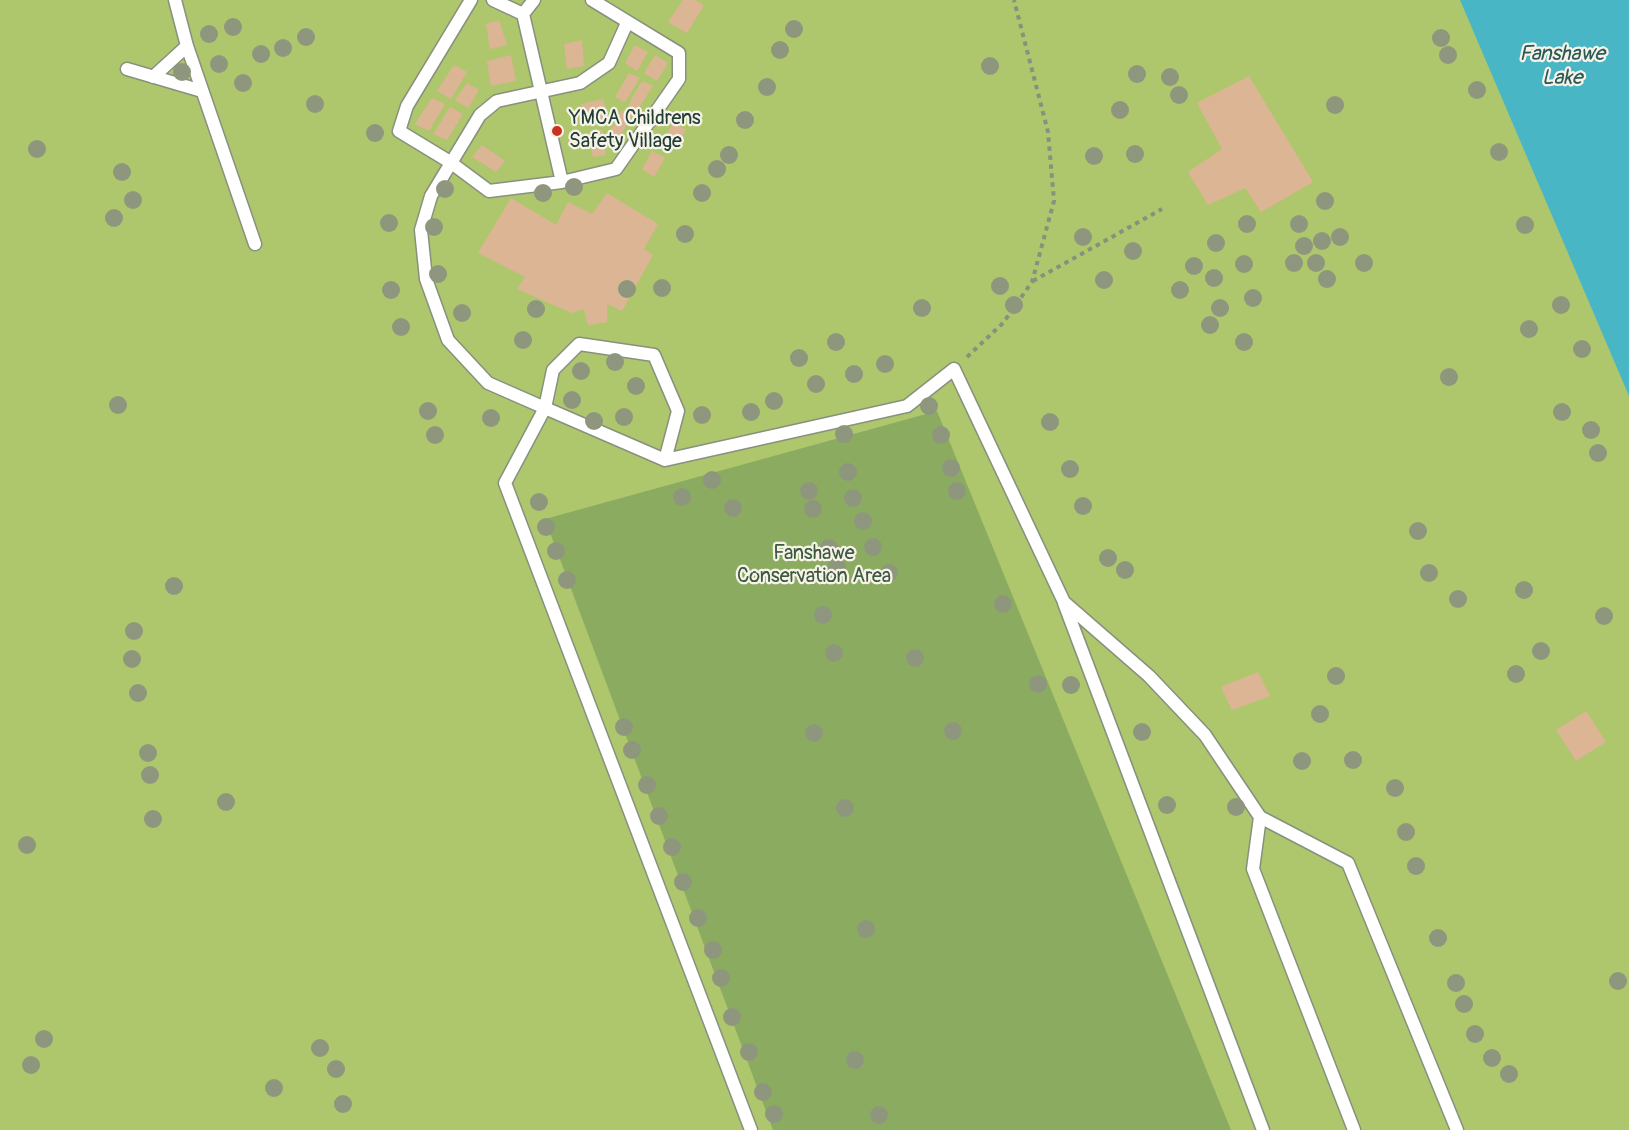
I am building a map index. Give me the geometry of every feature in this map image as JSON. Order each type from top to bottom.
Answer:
[{"type":"lane","points":[[175,0],[187,46],[255,244]]},
{"type":"lane","points":[[471,0],[407,106],[399,130],[450,162],[489,191],[562,182],[616,169],[679,79],[679,53],[592,0]]},
{"type":"lane","points":[[493,0],[524,14]]},
{"type":"lane","points":[[534,0],[524,14],[562,182]]},
{"type":"lane","points":[[627,23],[609,63],[580,83],[497,101],[480,115],[450,162],[431,196],[421,230],[426,279],[448,340],[488,383],[665,460],[908,406],[954,369],[1064,602],[1263,1130]]},
{"type":"lane","points":[[153,77],[187,46]]},
{"type":"lane","points":[[127,69],[202,91]]},
{"type":"lane","points":[[665,460],[678,411],[654,355],[579,345],[553,370],[545,408],[505,483],[751,1130]]},
{"type":"lane","points":[[1064,602],[1149,676],[1205,735],[1260,817],[1348,863],[1457,1130]]},
{"type":"lane","points":[[1260,817],[1253,869],[1354,1130]]},
{"type":"path","points":[[954,369],[1003,323],[1032,282],[1054,201],[1048,132],[1014,0]]},
{"type":"path","points":[[1032,282],[1162,209]]},
{"type":"green space","name":"Fanshawe Conservation Area","points":[[0,0],[1629,0],[1629,1130],[0,1130]]},
{"type":"green space","points":[[937,411],[1231,1130],[773,1130],[545,519]]},
{"type":"water","name":"Fanshawe Lake","points":[[1460,0],[1629,0],[1629,396]]},
{"type":"building","points":[[683,0],[695,0],[704,5],[687,33],[668,22]]},
{"type":"building","points":[[499,20],[507,45],[490,49],[486,24]]},
{"type":"building","points":[[582,40],[584,66],[567,69],[564,44]]},
{"type":"building","points":[[635,45],[648,52],[637,71],[625,63]]},
{"type":"building","points":[[511,55],[516,81],[491,86],[487,61]]},
{"type":"building","points":[[655,55],[668,63],[657,81],[644,73]]},
{"type":"building","points":[[454,65],[467,72],[451,99],[437,91]]},
{"type":"building","points":[[629,73],[640,78],[625,102],[615,97]]},
{"type":"building","points":[[1249,76],[1313,182],[1261,212],[1245,188],[1208,205],[1188,172],[1222,149],[1197,103]]},
{"type":"building","points":[[642,81],[653,86],[638,109],[628,105]]},
{"type":"building","points":[[467,83],[479,90],[468,108],[455,100]]},
{"type":"building","points":[[432,98],[445,104],[429,131],[415,124]]},
{"type":"building","points":[[603,99],[609,121],[586,126],[581,104]]},
{"type":"building","points":[[450,107],[463,114],[447,140],[433,134]]},
{"type":"building","points":[[622,110],[633,115],[618,139],[608,135]]},
{"type":"building","points":[[673,123],[686,130],[675,148],[663,140]]},
{"type":"building","points":[[602,130],[606,155],[593,157],[588,133]]},
{"type":"building","points":[[482,145],[505,161],[496,172],[472,157]]},
{"type":"building","points":[[652,151],[665,158],[654,177],[642,169]]},
{"type":"building","points":[[607,193],[658,224],[644,249],[653,255],[622,311],[607,304],[607,322],[588,325],[584,309],[572,313],[517,289],[525,277],[478,253],[511,198],[556,225],[568,202],[592,214]]},
{"type":"building","points":[[1258,672],[1270,696],[1232,710],[1221,687]]},
{"type":"building","points":[[1586,711],[1606,742],[1576,761],[1556,730]]},
{"type":"place","name":"YMCA Childrens Safety Village","points":[[557,131]]}]
